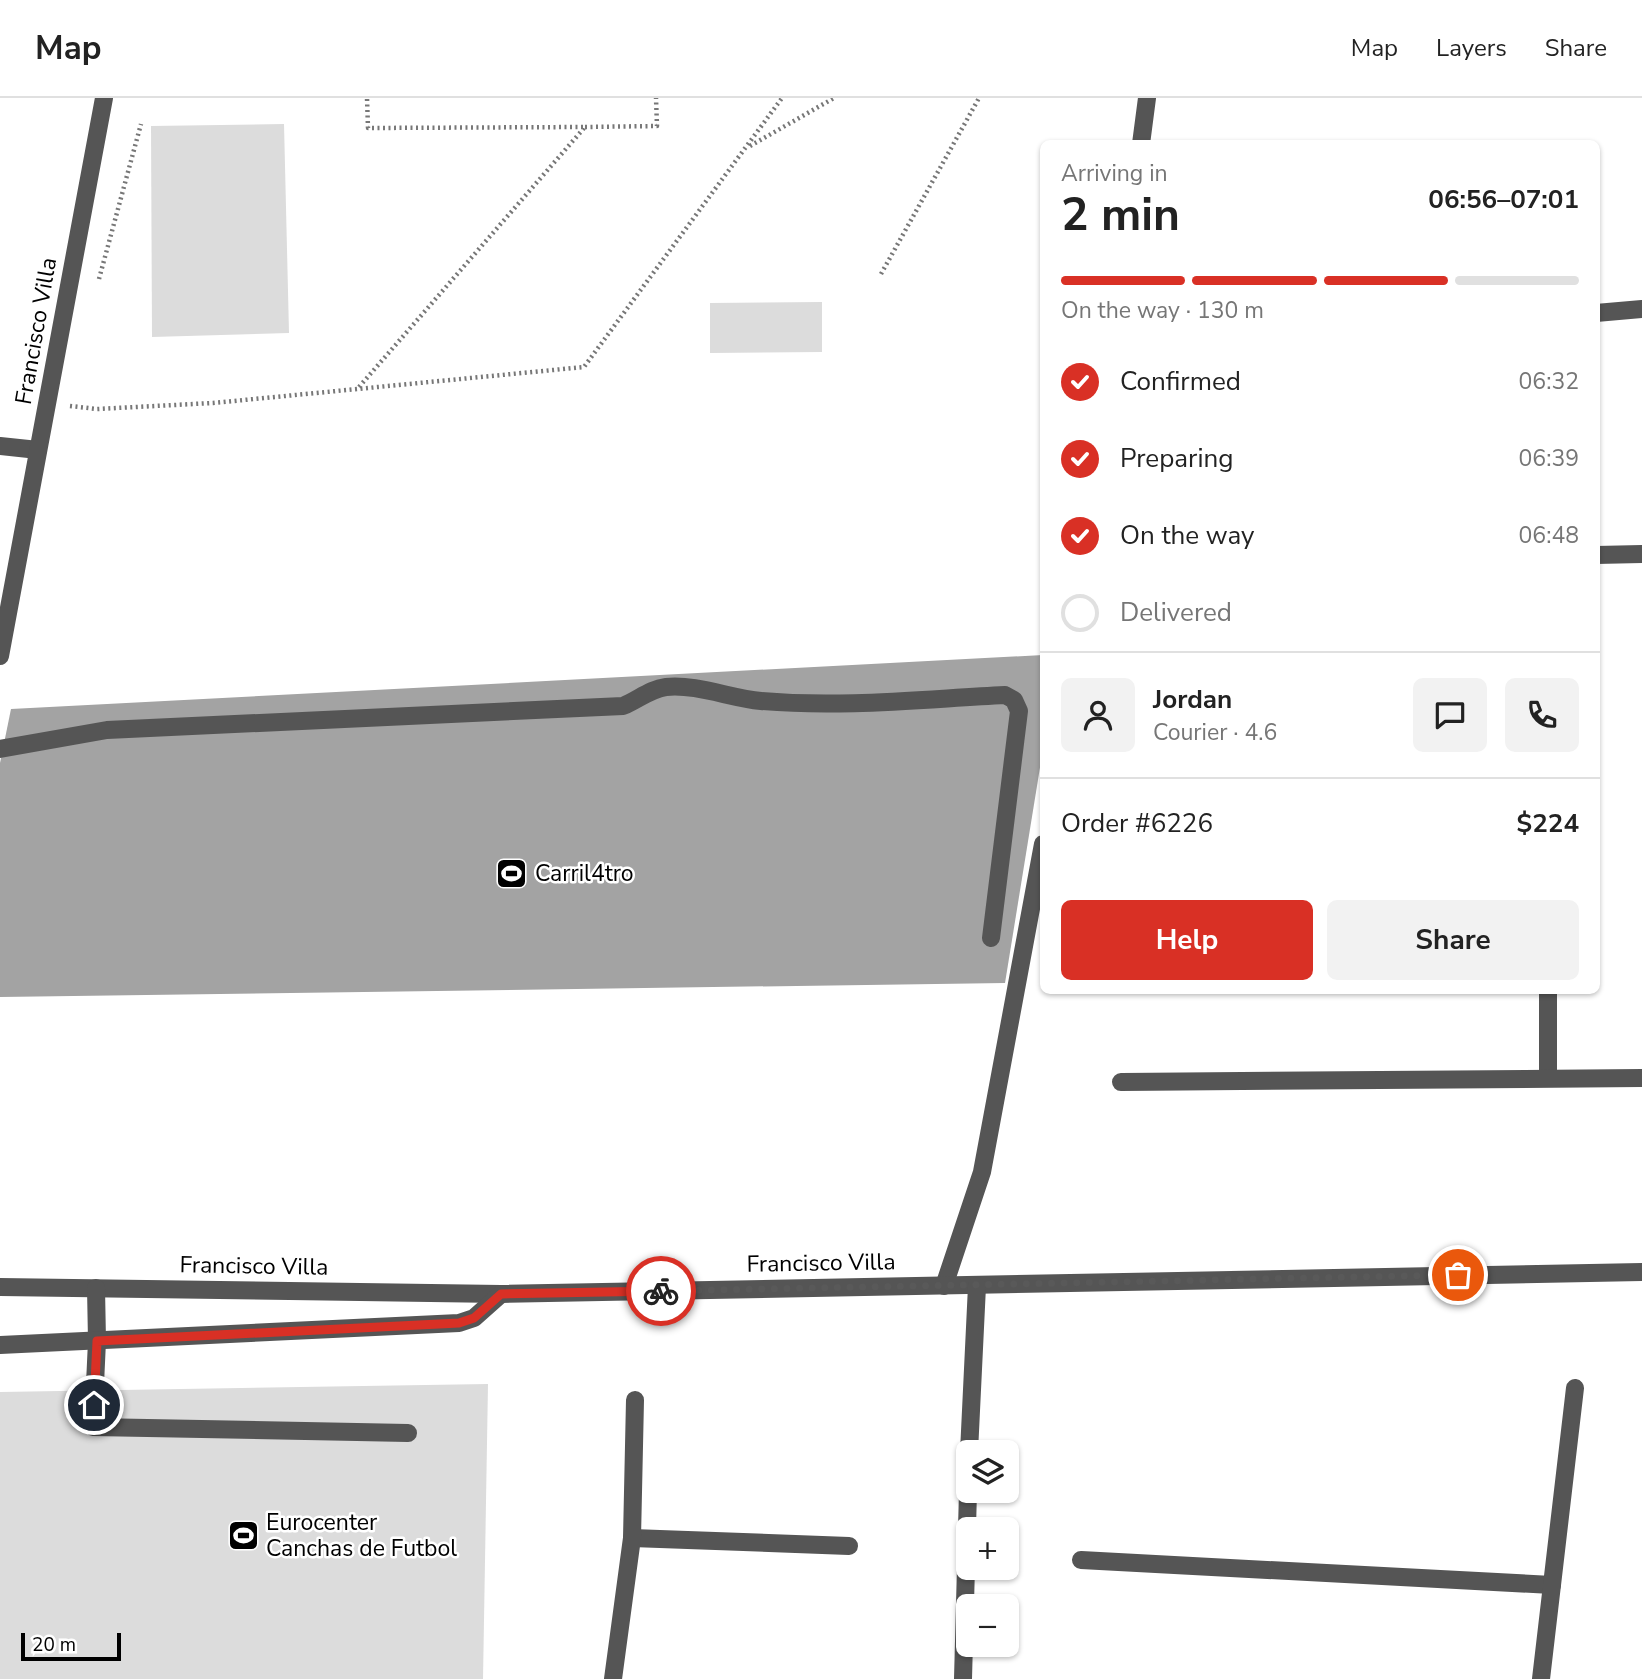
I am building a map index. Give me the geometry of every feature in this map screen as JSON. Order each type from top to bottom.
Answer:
[{"type":"street","name":"Francisco Villa","points":[[0,656],[104,98]]},
{"type":"street","points":[[1142,140],[1147,98]]},
{"type":"street","points":[[1600,313],[1642,309]]},
{"type":"street","points":[[0,446],[38,450]]},
{"type":"street","points":[[1600,555],[1642,554]]},
{"type":"street","points":[[0,749],[107,730],[623,706],[639,700],[649,691],[666,687],[687,688],[759,701],[833,704],[1005,695],[1014,700],[1018,711],[991,938]]},
{"type":"street","points":[[944,1286],[982,1172],[1040,860]]},
{"type":"street","points":[[1548,994],[1548,1079]]},
{"type":"street","points":[[1121,1082],[1642,1078]]},
{"type":"street","name":"Francisco Villa","points":[[0,1287],[501,1294],[1642,1272]]},
{"type":"street","points":[[971,1440],[977,1286]]},
{"type":"street","points":[[96,1288],[97,1341],[93,1427],[408,1433]]},
{"type":"street","points":[[0,1345],[459,1323],[474,1318],[501,1294]]},
{"type":"street","points":[[1541,1679],[1575,1388]]},
{"type":"street","points":[[613,1679],[632,1538],[635,1400]]},
{"type":"street","points":[[963,1679],[968,1503]]},
{"type":"street","points":[[632,1538],[849,1546]]},
{"type":"street","points":[[1081,1560],[1552,1585]]},
{"type":"path","points":[[367,98],[368,128],[657,126],[656,98]]},
{"type":"path","points":[[47,405],[97,409],[213,403],[584,367],[782,98]]},
{"type":"path","points":[[746,148],[834,98]]},
{"type":"path","points":[[881,274],[979,98]]},
{"type":"path","points":[[98,284],[141,124]]},
{"type":"path","points":[[359,387],[585,127]]},
{"type":"shaded area","points":[[284,124],[289,333],[152,337],[151,126]]},
{"type":"shaded area","points":[[822,302],[822,352],[710,353],[710,303]]},
{"type":"shaded area","name":"Carril4tro","points":[[1040,655],[1040,767],[1005,983],[0,997],[0,763],[11,709]]},
{"type":"shaded area","name":"Eurocenter Canchas de Futbol","points":[[488,1384],[483,1679],[0,1679],[0,1392]]},
{"type":"way so far","points":[[661,1291],[1458,1275]]},
{"type":"place","name":"Carril4tro","points":[[512,873]]},
{"type":"place","name":"Eurocenter Canchas de Futbol","points":[[243,1535]]},
{"type":"route","points":[[94,1405],[97,1341],[459,1323],[474,1318],[501,1294],[661,1291]]}]
